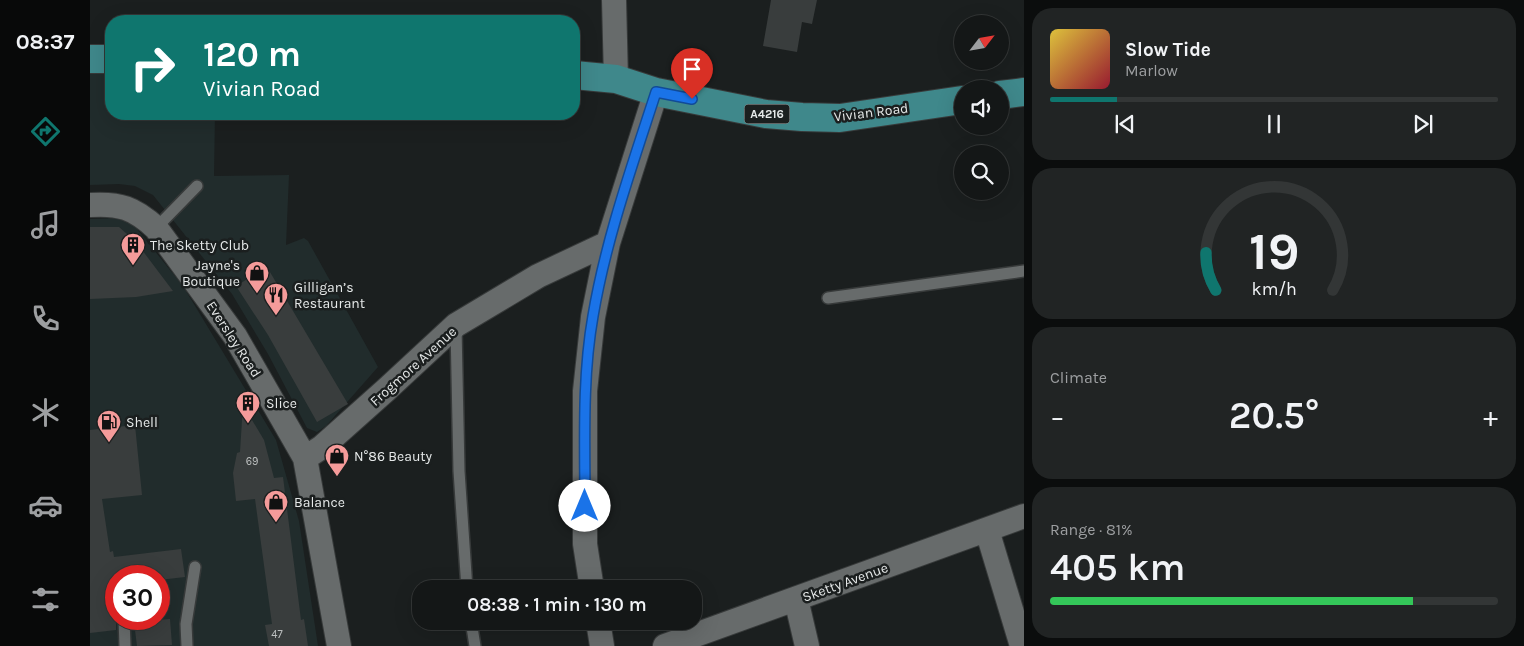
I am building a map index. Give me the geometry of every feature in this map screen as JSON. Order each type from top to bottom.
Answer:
[{"type":"main road","points":[[90,59],[105,59]]},
{"type":"main road","name":"Vivian Road","points":[[580,75],[616,79],[656,92],[766,114],[840,118],[954,101]]},
{"type":"main road","points":[[1009,94],[1024,92]]},
{"type":"street","points":[[614,0],[616,79]]},
{"type":"street","points":[[590,580],[584,544],[585,392],[593,317],[608,243],[656,92]]},
{"type":"street","name":"Eversley Road","points":[[90,205],[117,205],[131,210],[156,228],[234,336],[304,458],[339,646]]},
{"type":"street","name":"Frogmore Avenue","points":[[304,458],[322,447],[456,325],[538,276],[608,243]]},
{"type":"street","name":"Sketty Avenue","points":[[665,646],[1024,516]]},
{"type":"street","points":[[988,530],[1022,646]]},
{"type":"street","points":[[796,599],[807,646]]},
{"type":"street","points":[[599,630],[602,646]]},
{"type":"lane","points":[[156,228],[197,186]]},
{"type":"lane","points":[[828,298],[1024,271]]},
{"type":"lane","points":[[456,325],[459,471],[466,580]]},
{"type":"lane","points":[[187,646],[186,624],[195,567]]},
{"type":"lane","points":[[124,630],[125,646]]},
{"type":"lane","points":[[472,630],[475,646]]},
{"type":"shaded area","points":[[90,69],[105,70],[105,120],[215,120],[214,176],[289,175],[286,245],[304,238],[308,241],[378,367],[326,426],[317,432],[307,428],[268,354],[232,294],[153,195],[135,186],[119,184],[90,185]]},
{"type":"shaded area","points":[[119,218],[133,224],[183,286],[276,440],[299,521],[318,646],[90,646],[90,219]]},
{"type":"building","points":[[771,0],[817,0],[812,24],[802,22],[797,52],[763,46]]},
{"type":"building","points":[[90,227],[119,227],[136,242],[173,291],[136,297],[90,299]]},
{"type":"building","points":[[267,267],[348,404],[317,422],[268,335],[236,286]]},
{"type":"building","points":[[243,405],[264,440],[274,478],[283,477],[301,620],[304,619],[308,646],[269,646],[265,625],[272,624],[255,499],[236,501],[233,473],[237,453],[240,452]]},
{"type":"building","points":[[135,425],[142,495],[102,499],[110,552],[113,551],[114,557],[181,549],[185,577],[170,579],[170,565],[105,565],[105,630],[116,630],[90,633],[90,430]]},
{"type":"building","points":[[170,619],[172,645],[137,646],[135,630],[170,630]]},
{"type":"place","name":"The Sketty Club","points":[[133,266]]},
{"type":"place","name":"Jayne's Boutique","points":[[257,294]]},
{"type":"place","name":"Gilligan’s Restaurant","points":[[276,316]]},
{"type":"place","name":"Slice","points":[[248,424]]},
{"type":"place","name":"Shell","points":[[109,443]]},
{"type":"place","name":"N°86 Beauty","points":[[337,477]]},
{"type":"place","name":"Balance","points":[[276,523]]},
{"type":"route","points":[[585,506],[585,392],[593,317],[608,243],[656,92],[692,99]]}]
